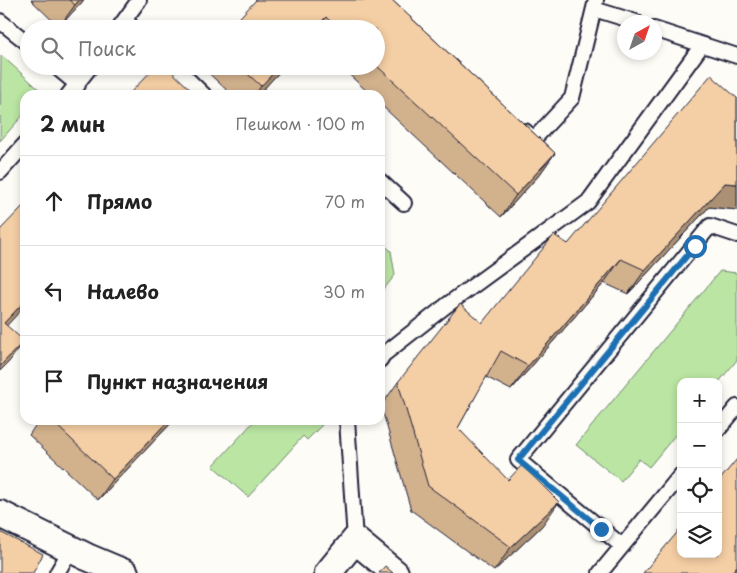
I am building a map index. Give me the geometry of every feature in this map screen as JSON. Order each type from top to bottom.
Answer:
[{"type":"street","points":[[0,514],[125,573]]},
{"type":"street","points":[[328,573],[355,540],[395,573]]},
{"type":"lane","points":[[128,20],[139,0]]},
{"type":"lane","points":[[512,119],[534,139],[572,98],[595,4],[620,15]]},
{"type":"lane","points":[[0,21],[20,37]]},
{"type":"lane","points":[[662,32],[737,56]]},
{"type":"lane","points":[[385,353],[447,305],[588,202],[702,45]]},
{"type":"lane","points":[[62,75],[73,90],[84,75]]},
{"type":"lane","points":[[183,75],[199,90]]},
{"type":"lane","points":[[0,172],[20,150]]},
{"type":"lane","points":[[385,186],[404,203]]},
{"type":"lane","points":[[622,546],[518,460],[710,226],[737,235]]},
{"type":"lane","points":[[722,425],[737,407]]},
{"type":"lane","points":[[347,425],[355,540]]},
{"type":"lane","points":[[600,573],[677,481]]},
{"type":"lane","points":[[58,573],[71,549]]},
{"type":"green space","points":[[1,55],[20,72],[20,75],[23,75],[40,90],[20,90],[20,119],[0,141]]},
{"type":"green space","points":[[385,246],[391,251],[395,275],[385,288]]},
{"type":"green space","points":[[720,271],[737,273],[737,360],[722,378],[677,378],[677,433],[649,467],[639,459],[621,481],[576,445]]},
{"type":"green space","points":[[250,425],[322,425],[307,440],[303,436],[248,497],[213,466]]},
{"type":"building","points":[[69,0],[79,0],[75,5]]},
{"type":"building","points":[[256,0],[392,0],[555,153],[516,195],[385,73],[385,20],[329,20],[326,17],[323,20],[237,20]]},
{"type":"building","points":[[147,75],[175,75],[191,90],[133,90]]},
{"type":"building","points":[[249,75],[271,75],[261,86]]},
{"type":"building","points":[[711,75],[737,98],[737,184],[725,183],[645,270],[621,259],[528,366],[501,351],[458,428],[508,480],[522,465],[559,502],[511,547],[428,486],[398,382],[460,304],[482,323],[554,235],[568,244]]},
{"type":"building","points":[[20,209],[20,306],[4,323],[20,337],[20,345],[0,366],[0,230]]},
{"type":"building","points":[[56,425],[164,425],[113,479]]},
{"type":"building","points":[[737,459],[737,566],[731,573],[643,573],[677,533],[677,558],[722,558],[722,477]]},
{"type":"building","points":[[0,532],[43,554],[33,573],[0,573]]},
{"type":"building","points":[[385,566],[393,573],[379,573]]},
{"type":"route","points":[[601,529],[518,460],[695,246]]}]
